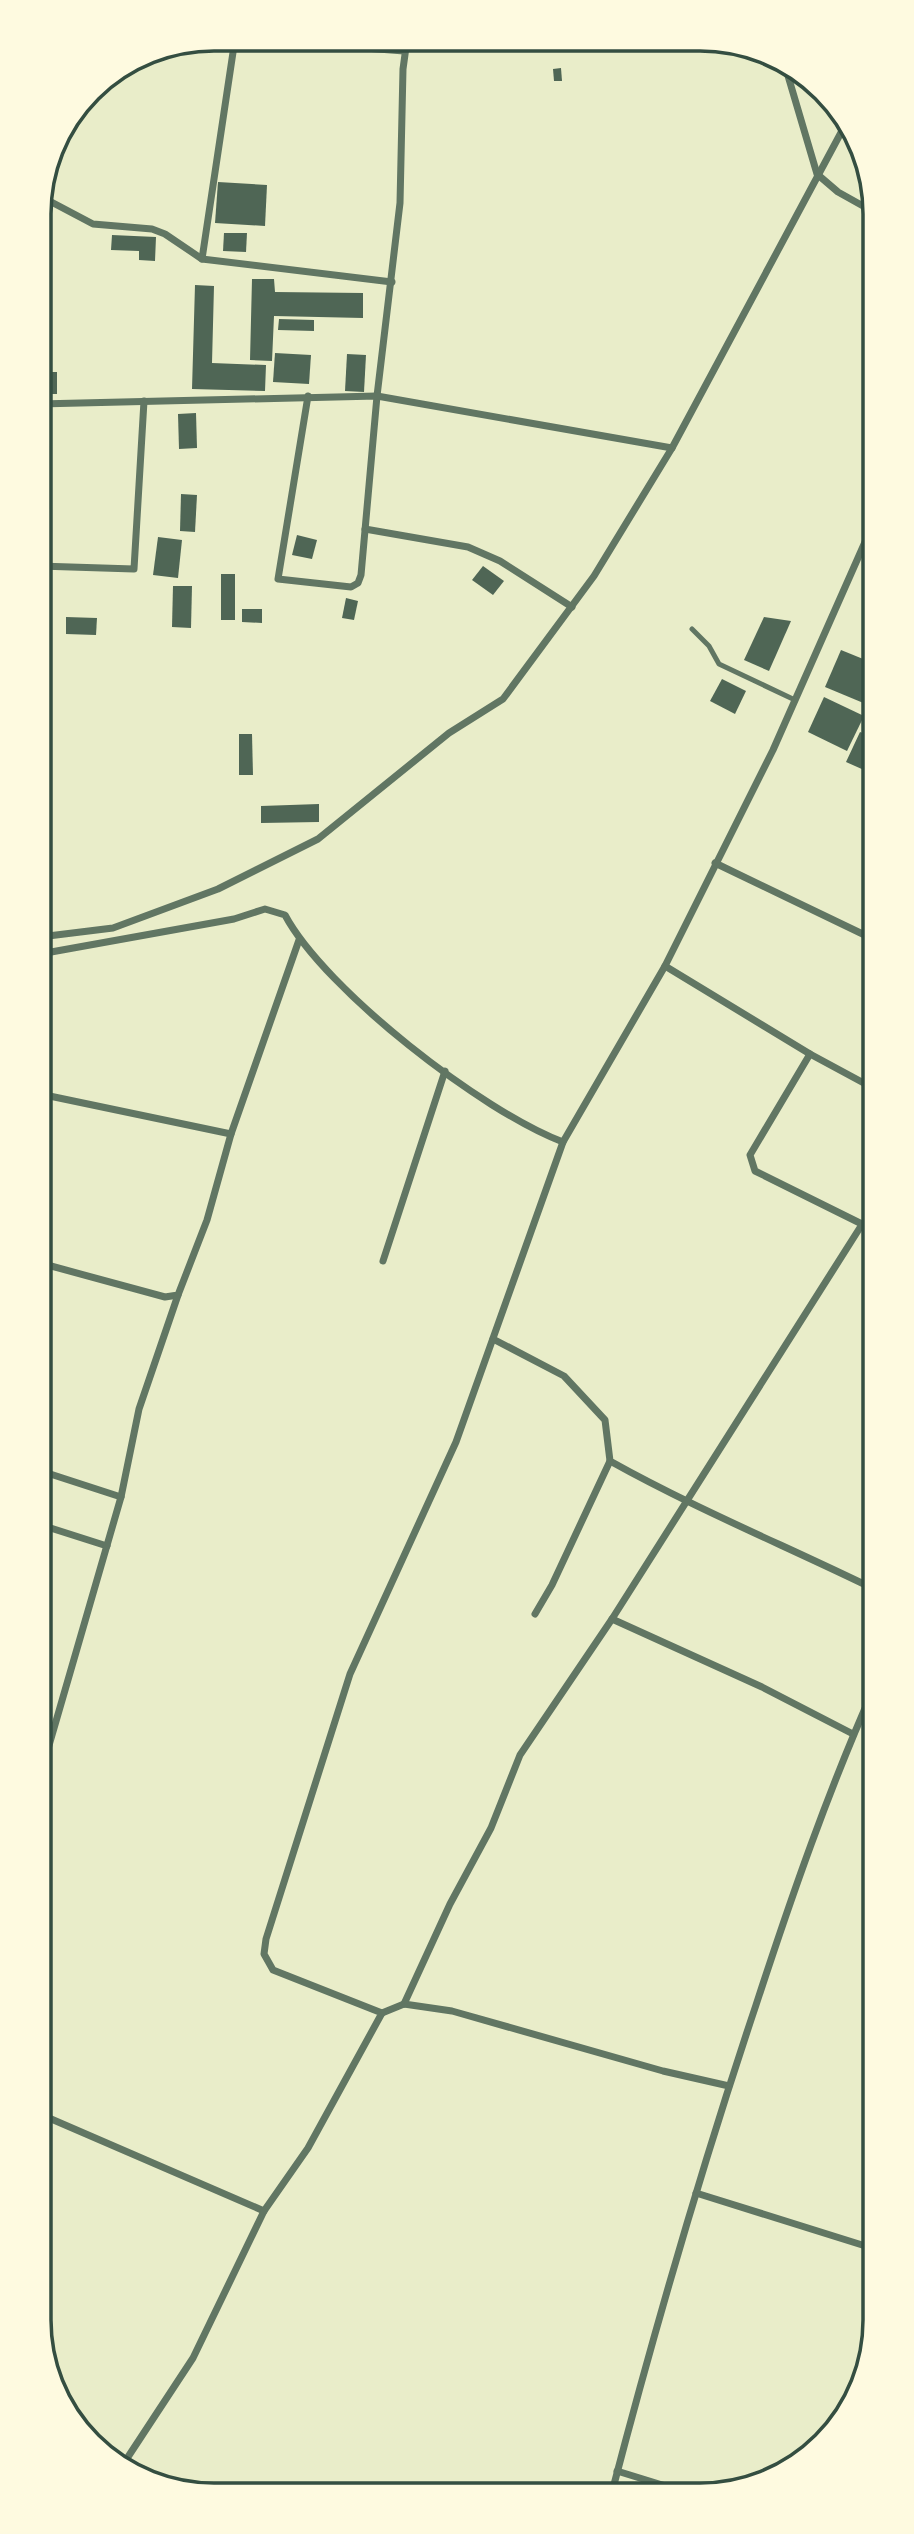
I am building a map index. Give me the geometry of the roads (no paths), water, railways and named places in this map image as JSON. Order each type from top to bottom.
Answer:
[{"type":"street","points":[[202,259],[233,51]]},
{"type":"street","points":[[308,396],[278,579],[351,587],[358,583],[365,529],[377,396],[400,203],[404,51]]},
{"type":"street","points":[[788,77],[817,174],[838,192],[863,206]]},
{"type":"street","points":[[51,936],[113,928],[218,889],[318,839],[449,733],[503,699],[594,576],[672,447],[841,132]]},
{"type":"street","points":[[51,202],[93,224],[152,229],[166,234],[189,253],[202,259],[392,282]]},
{"type":"street","points":[[51,404],[377,396],[672,447]]},
{"type":"street","points":[[51,566],[134,569],[144,401]]},
{"type":"street","points":[[365,529],[468,547],[500,561],[572,607]]},
{"type":"street","points":[[382,2013],[273,1970],[264,1954],[266,1939],[350,1674],[456,1442],[563,1142],[666,966],[795,700],[863,547]]},
{"type":"street","points":[[715,863],[863,934]]},
{"type":"street","points":[[51,952],[234,919],[265,909],[285,915],[299,940],[397,1035],[495,1108],[563,1142]]},
{"type":"street","points":[[51,1739],[121,1497],[139,1409],[206,1220],[231,1134],[299,940]]},
{"type":"street","points":[[666,966],[810,1054],[863,1082]]},
{"type":"street","points":[[404,2004],[450,1904],[491,1828],[520,1755],[612,1619],[861,1226],[755,1171],[750,1155],[810,1054]]},
{"type":"street","points":[[383,1261],[445,1071]]},
{"type":"street","points":[[51,1096],[231,1134]]},
{"type":"street","points":[[51,1266],[165,1297],[178,1295]]},
{"type":"street","points":[[493,1339],[564,1376],[605,1420],[610,1461],[552,1585],[534,1614]]},
{"type":"street","points":[[610,1461],[685,1503],[761,1534],[863,1584]]},
{"type":"street","points":[[51,1474],[121,1497]]},
{"type":"street","points":[[51,1528],[107,1546]]},
{"type":"street","points":[[612,1619],[762,1687],[853,1734]]},
{"type":"street","points":[[614,2483],[654,2332],[729,2086],[795,1886],[863,1712]]},
{"type":"street","points":[[127,2458],[193,2358],[264,2211],[308,2148],[382,2013],[404,2004],[452,2011],[663,2071],[729,2086]]},
{"type":"street","points":[[51,2119],[264,2211]]},
{"type":"street","points":[[696,2193],[863,2245]]},
{"type":"street","points":[[617,2472],[654,2483]]},
{"type":"lane","points":[[692,629],[709,646],[719,664],[795,700]]}]
